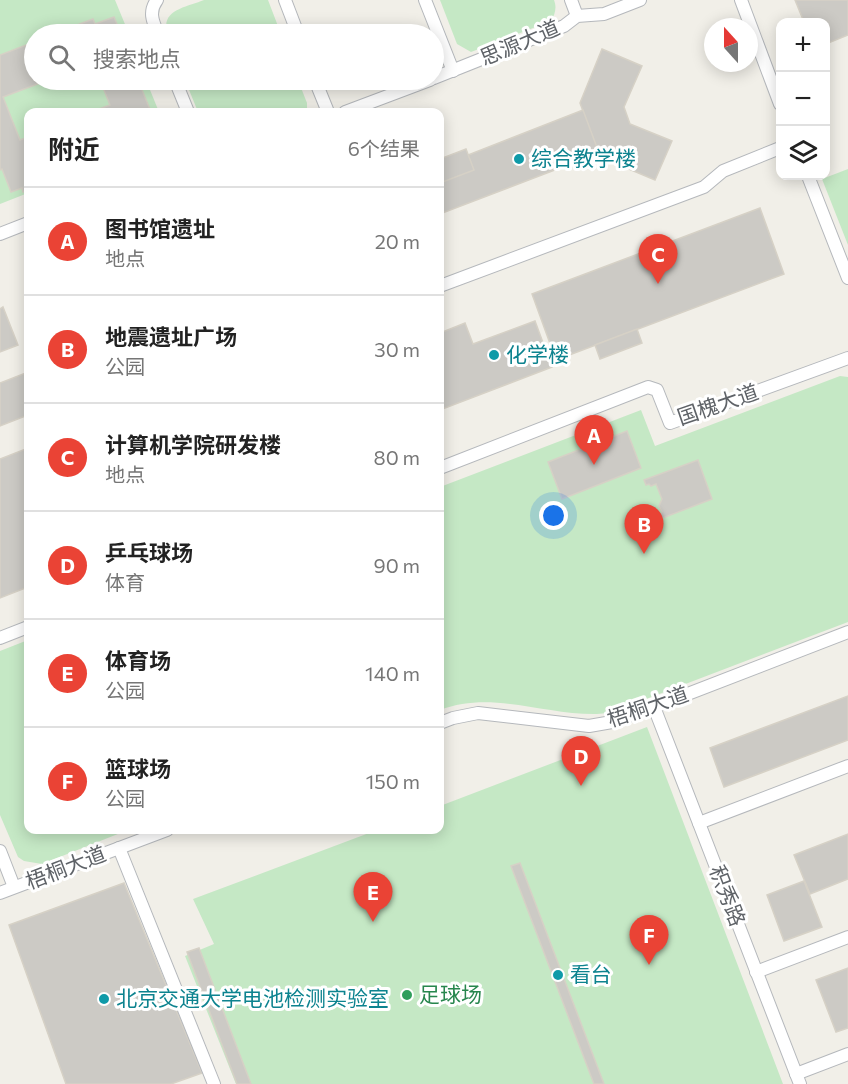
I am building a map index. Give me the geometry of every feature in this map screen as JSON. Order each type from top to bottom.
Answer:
[{"type":"lane","points":[[154,24],[152,6],[157,0]]},
{"type":"lane","points":[[285,0],[294,24]]},
{"type":"lane","points":[[425,0],[434,24]]},
{"type":"lane","points":[[571,0],[577,16]]},
{"type":"lane","name":"思源大道","points":[[444,74],[564,26],[577,16],[604,14],[640,0]]},
{"type":"lane","points":[[741,0],[776,93]]},
{"type":"lane","points":[[444,48],[453,71]]},
{"type":"lane","points":[[179,90],[186,108]]},
{"type":"lane","points":[[319,90],[326,108]]},
{"type":"lane","name":"思源大道","points":[[356,108],[403,90]]},
{"type":"lane","points":[[444,284],[704,187],[723,171],[776,150]]},
{"type":"lane","points":[[810,180],[848,278]]},
{"type":"lane","points":[[0,234],[24,225]]},
{"type":"lane","name":"国槐大道","points":[[444,466],[648,387],[657,390],[670,423],[848,358]]},
{"type":"lane","points":[[0,638],[24,629]]},
{"type":"lane","name":"梧桐大道","points":[[444,721],[478,713],[590,726],[612,722],[848,632]]},
{"type":"lane","name":"积秀路","points":[[654,707],[798,1079]]},
{"type":"lane","points":[[699,823],[848,766]]},
{"type":"lane","name":"梧桐大道","points":[[0,893],[156,834]]},
{"type":"lane","points":[[119,848],[214,1084]]},
{"type":"lane","points":[[0,851],[14,887]]},
{"type":"lane","points":[[756,972],[848,937]]},
{"type":"lane","points":[[798,1079],[848,1054]]},
{"type":"green space","points":[[0,0],[115,0],[125,24],[24,24],[24,90],[150,90],[157,108],[24,108],[24,195],[0,204]]},
{"type":"green space","points":[[204,0],[268,0],[277,24],[166,24],[171,15]]},
{"type":"green space","points":[[440,0],[554,0],[555,8],[551,21],[471,52],[457,44]]},
{"type":"green space","points":[[189,90],[302,90],[307,103],[307,108],[196,108]]},
{"type":"green space","points":[[848,169],[848,245],[822,180],[830,180],[830,176]]},
{"type":"green space","points":[[840,376],[848,377],[848,622],[605,713],[577,713],[479,702],[459,704],[444,709],[444,485],[641,410],[655,446]]},
{"type":"green space","points":[[24,642],[24,834],[118,834],[42,864],[24,861],[18,857],[0,815],[0,651]]},
{"type":"green space","points":[[647,727],[783,1084],[236,1084],[185,956],[214,944],[193,899],[366,834],[444,834],[444,804]]},
{"type":"building","points":[[795,0],[848,0],[848,35],[830,42],[830,18],[802,18]]},
{"type":"building","points":[[114,17],[117,24],[95,24]]},
{"type":"building","points":[[93,19],[95,24],[80,24]]},
{"type":"building","points":[[24,46],[24,89],[3,97],[20,140],[24,138],[23,192],[22,188],[11,192],[2,169],[0,170],[0,55]]},
{"type":"building","points":[[602,49],[642,66],[624,107],[630,124],[672,141],[655,180],[600,157],[580,103]]},
{"type":"building","points":[[104,90],[142,90],[149,108],[102,108],[110,105]]},
{"type":"building","name":"综合教学楼","points":[[583,110],[599,153],[444,212],[444,164]]},
{"type":"building","points":[[466,149],[474,170],[444,181],[444,157]]},
{"type":"building","points":[[760,208],[784,274],[556,360],[532,294]]},
{"type":"building","points":[[3,307],[18,345],[0,352],[0,309]]},
{"type":"building","name":"化学楼","points":[[535,321],[552,367],[444,408],[444,331],[465,323],[473,344]]},
{"type":"building","points":[[637,329],[642,343],[600,359],[595,345]]},
{"type":"building","points":[[24,374],[24,417],[0,426],[0,383]]},
{"type":"building","points":[[627,431],[641,468],[562,499],[548,462]]},
{"type":"building","points":[[24,450],[24,589],[0,598],[0,459]]},
{"type":"building","points":[[698,460],[712,499],[660,519],[662,512],[659,506],[662,499],[656,484],[646,485],[644,480]]},
{"type":"building","points":[[848,696],[848,740],[724,787],[710,748]]},
{"type":"building","points":[[848,834],[848,879],[810,894],[794,855]]},
{"type":"building","name":"看台","points":[[520,863],[604,1084],[594,1084],[511,866]]},
{"type":"building","points":[[804,881],[822,927],[784,941],[767,895]]},
{"type":"building","name":"北京交通大学电池检测实验室","points":[[124,883],[202,1073],[171,1084],[66,1084],[9,925]]},
{"type":"building","points":[[199,948],[251,1084],[237,1084],[187,952]]},
{"type":"building","points":[[848,968],[848,1028],[836,1032],[816,980]]},
{"type":"place","name":"综合教学楼","points":[[519,159]]},
{"type":"place","name":"计算机学院研发楼","points":[[658,284]]},
{"type":"place","name":"化学楼","points":[[494,355]]},
{"type":"place","name":"图书馆遗址","points":[[594,465]]},
{"type":"place","name":"地震遗址广场","points":[[644,554]]},
{"type":"place","name":"乒乓球场","points":[[581,786]]},
{"type":"place","name":"体育场","points":[[373,922]]},
{"type":"place","name":"篮球场","points":[[649,965]]},
{"type":"place","name":"看台","points":[[558,975]]},
{"type":"place","name":"足球场","points":[[407,995]]},
{"type":"place","name":"北京交通大学电池检测实验室","points":[[104,999]]}]
